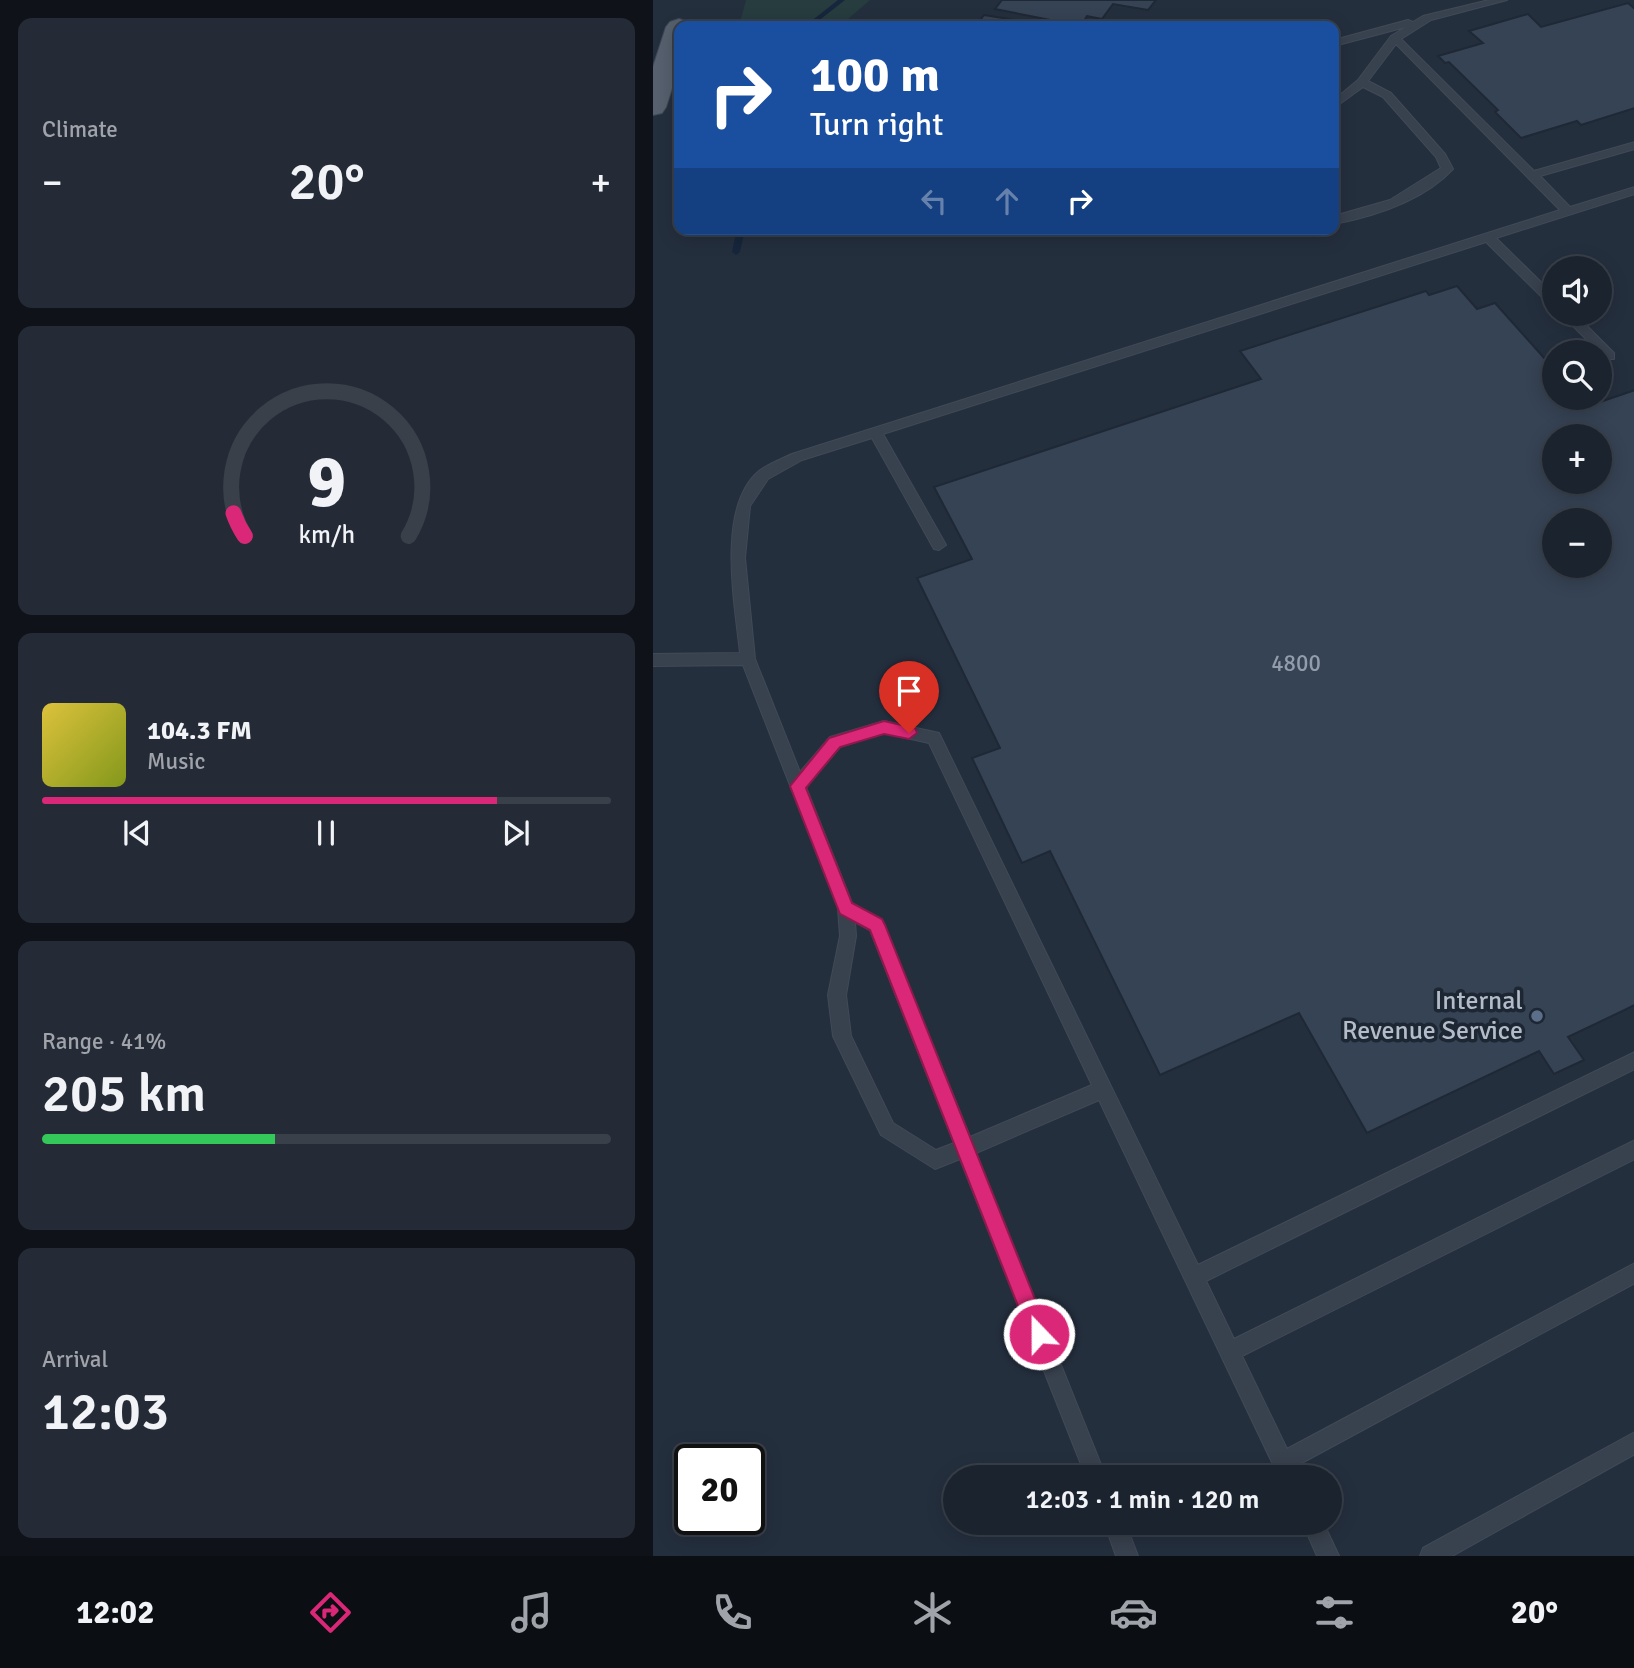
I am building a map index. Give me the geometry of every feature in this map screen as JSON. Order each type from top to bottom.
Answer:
[{"type":"main road","points":[[681,21],[688,0]]},
{"type":"main road","points":[[653,107],[659,72],[674,38]]},
{"type":"lane","points":[[1339,42],[1502,0]]},
{"type":"lane","points":[[1339,101],[1362,82],[1395,38],[1427,18]]},
{"type":"lane","points":[[1395,38],[1568,211]]},
{"type":"lane","points":[[1339,219],[1369,213],[1416,193],[1447,169],[1441,156],[1387,95],[1362,82]]},
{"type":"lane","points":[[1532,175],[1634,145]]},
{"type":"lane","points":[[1103,1089],[935,1160],[887,1129],[842,1036],[837,996],[848,936],[845,908],[748,659],[738,558],[743,505],[763,475],[797,457],[1634,190]]},
{"type":"lane","points":[[1487,236],[1542,290]]},
{"type":"lane","points":[[1579,326],[1594,340]]},
{"type":"lane","points":[[875,432],[939,545]]},
{"type":"lane","points":[[653,660],[748,659]]},
{"type":"lane","points":[[798,786],[835,742],[884,727],[934,738],[1285,1465]]},
{"type":"lane","points":[[845,908],[876,925],[1091,1465]]},
{"type":"lane","points":[[1193,1277],[1634,1060]]},
{"type":"lane","points":[[1230,1352],[1634,1149]]},
{"type":"lane","points":[[1296,1465],[1634,1272]]},
{"type":"lane","points":[[1431,1556],[1634,1442]]},
{"type":"lane","points":[[1119,1535],[1127,1556]]},
{"type":"lane","points":[[1318,1535],[1328,1556]]},
{"type":"green space","points":[[746,0],[870,0],[846,21],[740,21]]},
{"type":"building","points":[[1002,0],[1156,0],[1148,10],[1113,4],[1102,19],[1087,16],[1084,21],[1056,21],[995,9]]},
{"type":"building","points":[[1628,3],[1635,9],[1635,108],[1581,125],[1577,121],[1521,138],[1495,112],[1498,110],[1449,62],[1445,63],[1438,56],[1483,43],[1469,31],[1528,14],[1541,27]]},
{"type":"building","points":[[984,15],[1022,21],[980,21]]},
{"type":"building","points":[[1457,286],[1477,309],[1495,303],[1542,356],[1542,410],[1612,410],[1612,398],[1635,390],[1635,1005],[1568,1037],[1584,1060],[1554,1074],[1539,1051],[1367,1133],[1299,1013],[1160,1075],[1050,851],[1022,863],[972,758],[1000,748],[917,578],[972,559],[934,487],[1261,379],[1240,351],[1426,291],[1429,295]]},
{"type":"waterway","points":[[815,21],[842,0]]},
{"type":"waterway","points":[[736,252],[740,235]]},
{"type":"place","name":"Internal Revenue Service","points":[[1537,1016]]},
{"type":"route","points":[[909,733],[884,727],[835,742],[798,786],[845,908],[876,925],[1039,1334]]}]
